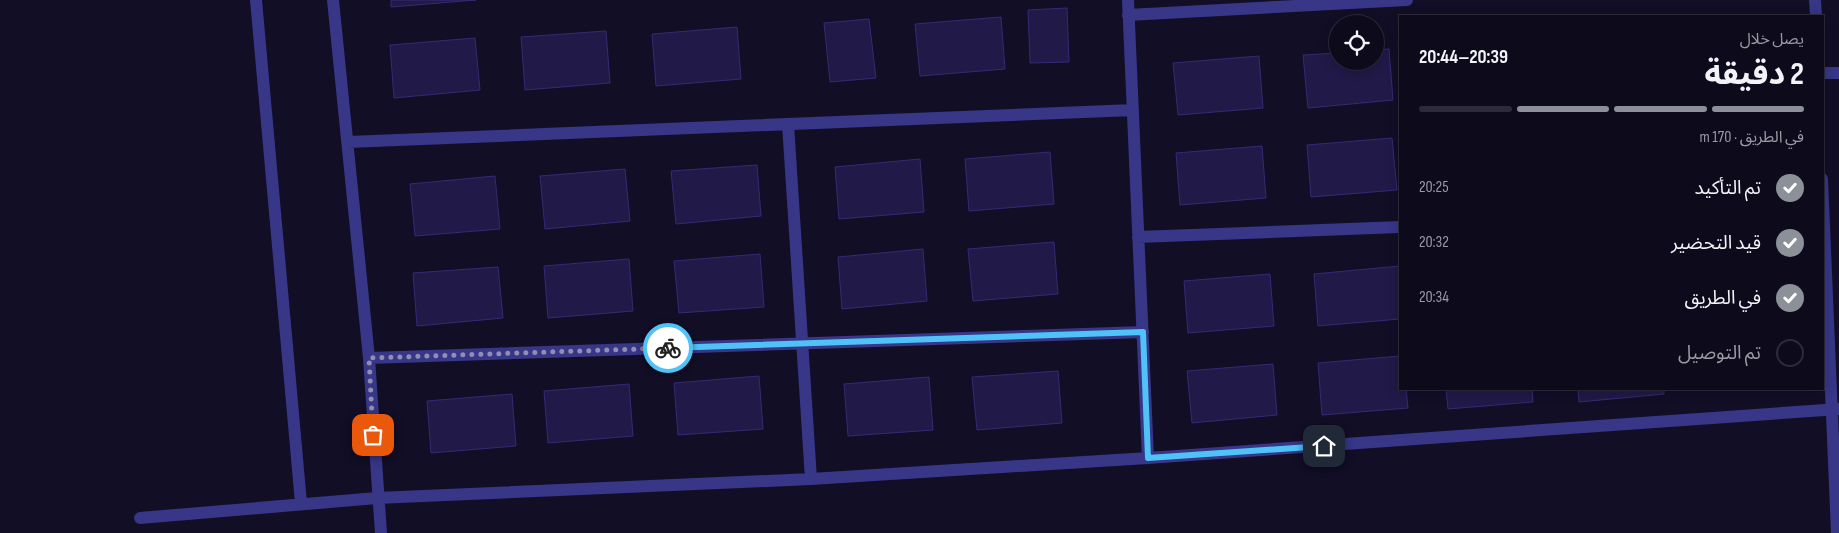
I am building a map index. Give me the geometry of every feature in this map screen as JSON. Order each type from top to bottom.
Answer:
[{"type":"street","points":[[256,0],[301,503]]},
{"type":"street","points":[[333,0],[369,358],[377,498],[381,533]]},
{"type":"street","points":[[1128,0],[1148,458]]},
{"type":"street","points":[[1128,15],[1407,0]]},
{"type":"street","points":[[1815,0],[1816,15]]},
{"type":"street","points":[[1824,74],[1839,73]]},
{"type":"street","points":[[348,142],[1133,110]]},
{"type":"street","points":[[788,124],[811,478]]},
{"type":"street","points":[[1824,219],[1833,294],[1837,533]]},
{"type":"street","points":[[1138,237],[1399,227]]},
{"type":"street","points":[[369,358],[1143,332]]},
{"type":"street","points":[[140,518],[377,498],[811,478],[1148,458],[1836,409]]},
{"type":"building","points":[[391,0],[476,0],[391,7]]},
{"type":"building","points":[[1067,8],[1069,62],[1030,63],[1028,10]]},
{"type":"building","points":[[1001,17],[1005,69],[920,76],[915,24]]},
{"type":"building","points":[[869,19],[876,78],[830,82],[824,23]]},
{"type":"building","points":[[737,27],[741,79],[656,86],[652,34]]},
{"type":"building","points":[[606,31],[610,83],[525,90],[521,37]]},
{"type":"building","points":[[475,38],[480,90],[394,98],[390,45]]},
{"type":"building","points":[[1384,49],[1389,49],[1393,100],[1308,108],[1303,55],[1329,54],[1329,70],[1384,70]]},
{"type":"building","points":[[1259,56],[1263,108],[1178,115],[1173,63]]},
{"type":"building","points":[[1392,138],[1397,190],[1311,197],[1307,145]]},
{"type":"building","points":[[1262,146],[1266,198],[1180,205],[1176,153]]},
{"type":"building","points":[[1050,152],[1054,204],[969,211],[965,159]]},
{"type":"building","points":[[920,159],[924,212],[839,219],[835,167]]},
{"type":"building","points":[[757,165],[761,216],[676,224],[671,171]]},
{"type":"building","points":[[625,169],[630,221],[545,229],[540,176]]},
{"type":"building","points":[[495,176],[500,229],[415,236],[410,184]]},
{"type":"building","points":[[1054,242],[1058,294],[973,301],[968,249]]},
{"type":"building","points":[[923,249],[927,301],[842,309],[838,257]]},
{"type":"building","points":[[760,254],[764,307],[679,313],[674,261]]},
{"type":"building","points":[[629,259],[633,311],[548,318],[544,266]]},
{"type":"building","points":[[1399,266],[1399,319],[1318,326],[1314,274]]},
{"type":"building","points":[[498,267],[503,318],[417,326],[413,273]]},
{"type":"building","points":[[1270,274],[1274,326],[1188,333],[1184,281]]},
{"type":"building","points":[[1399,356],[1399,390],[1406,390],[1408,408],[1322,415],[1318,363]]},
{"type":"building","points":[[1273,364],[1277,415],[1192,423],[1187,371]]},
{"type":"building","points":[[1058,371],[1062,423],[977,430],[972,377]]},
{"type":"building","points":[[759,376],[763,429],[678,435],[674,383]]},
{"type":"building","points":[[929,377],[933,430],[848,436],[844,384]]},
{"type":"building","points":[[629,384],[633,436],[548,443],[544,391]]},
{"type":"building","points":[[1446,390],[1532,390],[1533,402],[1448,409]]},
{"type":"building","points":[[1578,390],[1664,390],[1664,394],[1579,402]]},
{"type":"building","points":[[512,394],[516,446],[431,453],[427,401]]},
{"type":"way so far","points":[[373,435],[369,358],[668,348]]},
{"type":"route","points":[[668,348],[1143,332],[1148,458],[1324,446]]}]
